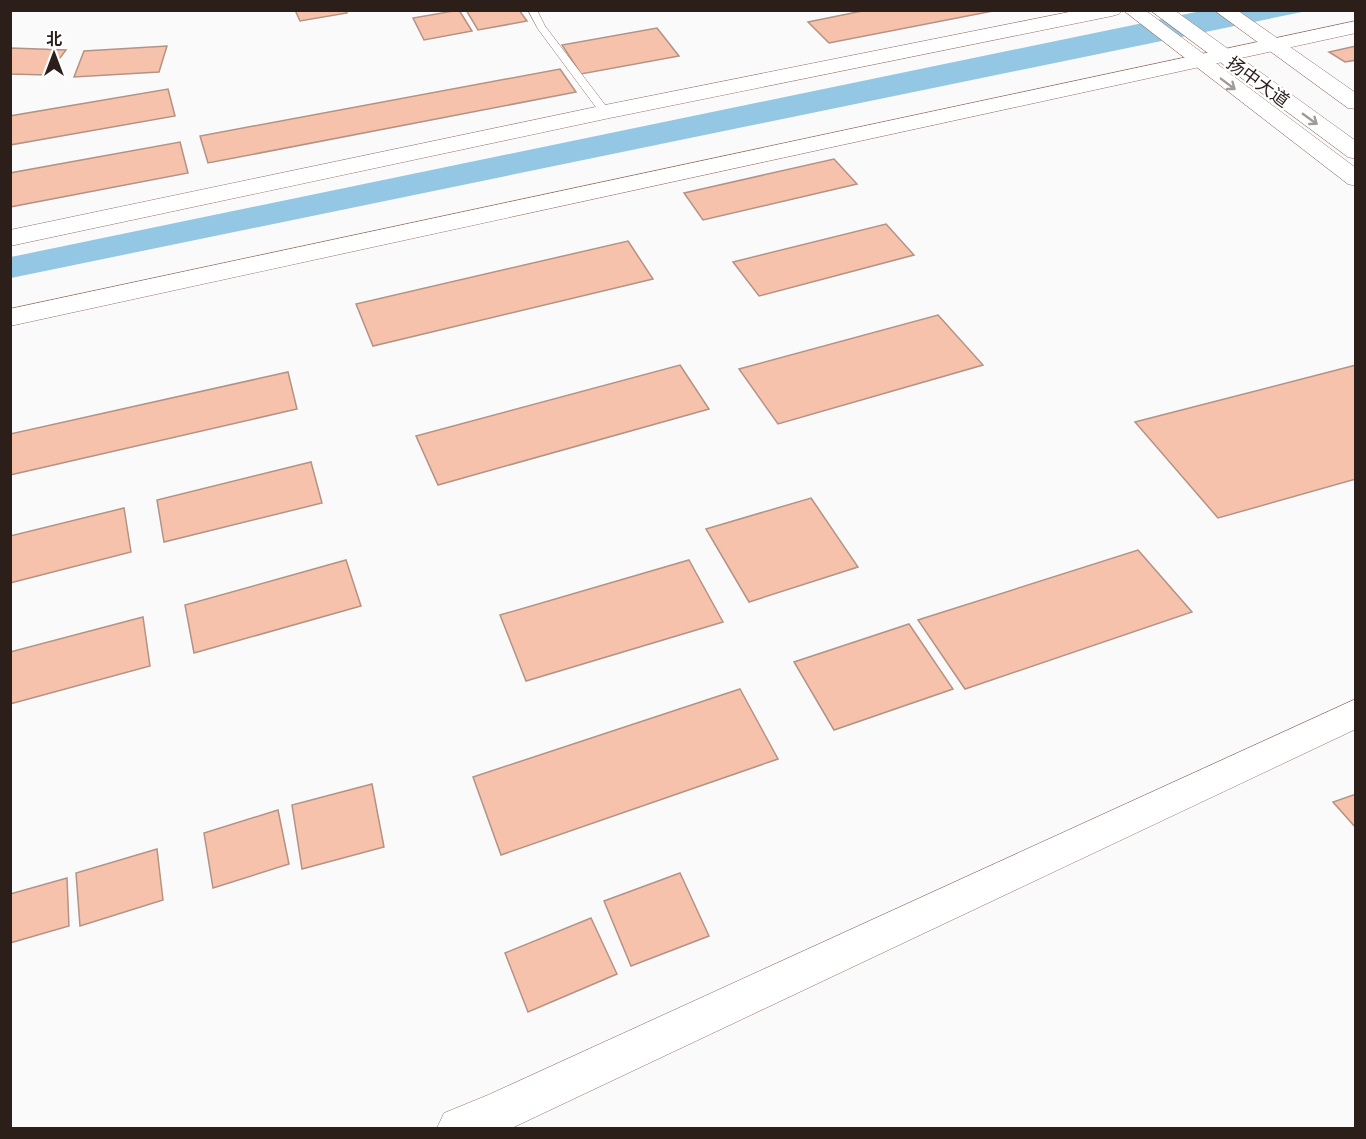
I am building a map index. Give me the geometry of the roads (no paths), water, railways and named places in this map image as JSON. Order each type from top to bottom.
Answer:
[{"type":"street","points":[[10,238],[605,112],[1112,10]]},
{"type":"street","points":[[1132,10],[1356,179]]},
{"type":"street","name":"扬中大道","points":[[1160,10],[1356,152]]},
{"type":"street","name":"扬中大道","points":[[1193,10],[1261,48],[1356,126]]},
{"type":"street","points":[[1223,10],[1261,48],[1356,103]]},
{"type":"street","points":[[10,318],[1356,27]]},
{"type":"street","points":[[459,1128],[510,1107],[1356,713]]},
{"type":"lane","points":[[532,10],[541,27],[605,112]]},
{"type":"water","points":[[1201,11],[1307,11],[11,278],[11,257]]}]
